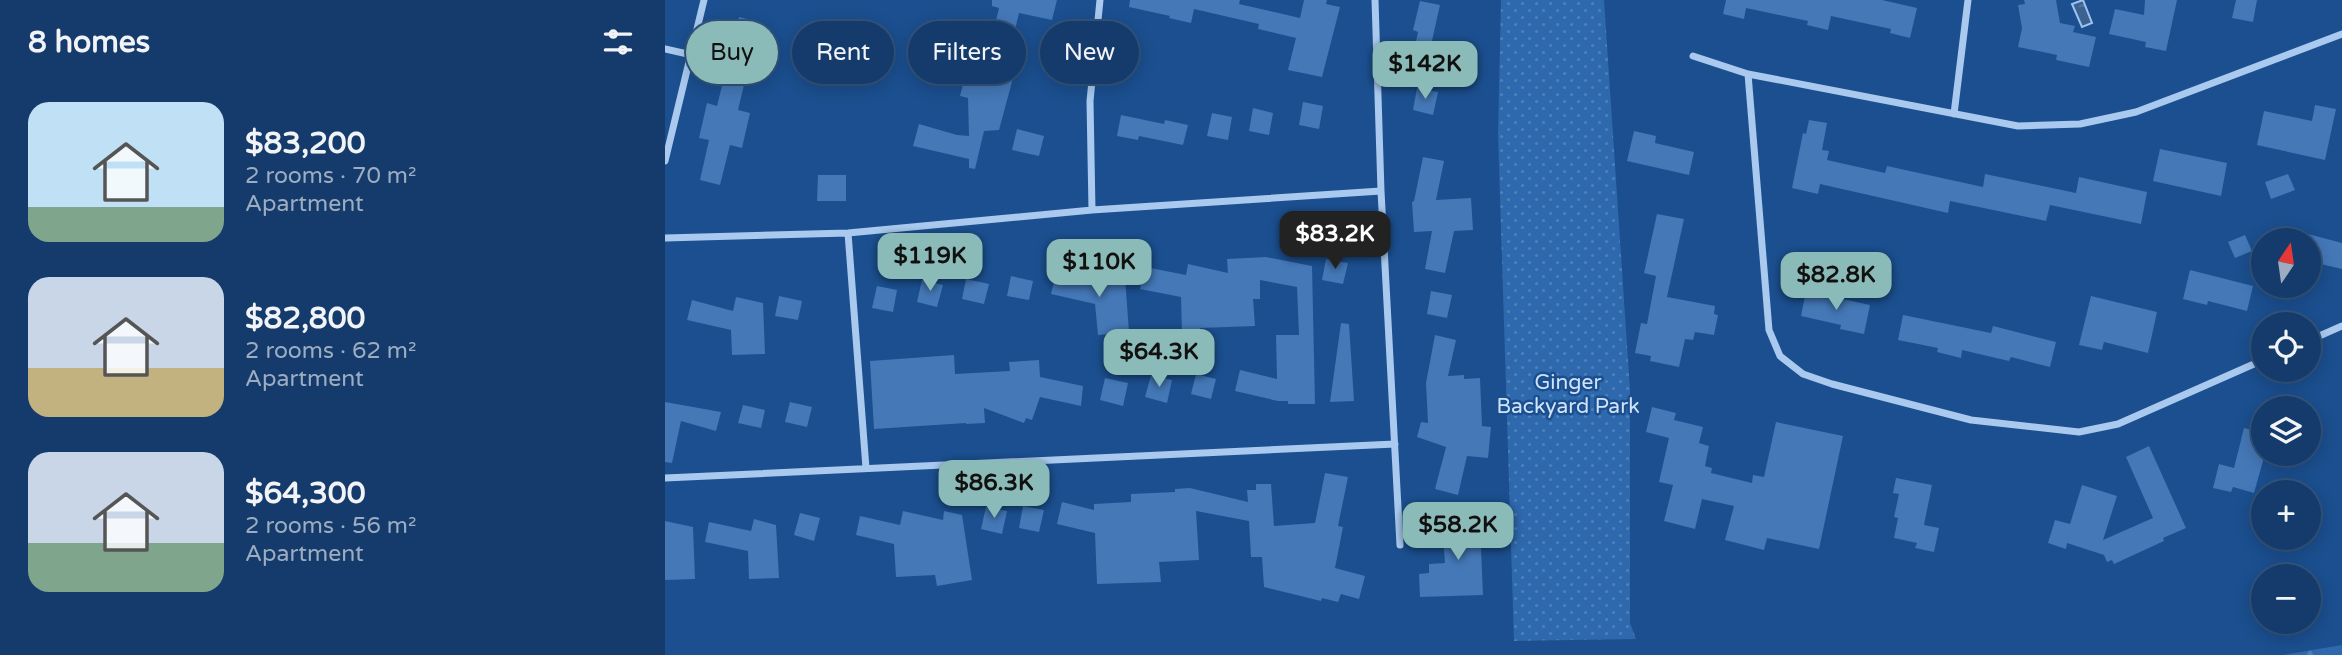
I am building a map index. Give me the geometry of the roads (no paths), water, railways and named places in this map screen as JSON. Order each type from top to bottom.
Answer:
[{"type":"street","points":[[699,21],[704,0]]},
{"type":"street","points":[[1092,210],[1090,101],[1100,0]]},
{"type":"street","points":[[1375,0],[1381,191],[1400,545]]},
{"type":"street","points":[[1954,114],[1968,0]]},
{"type":"street","points":[[1693,56],[1748,74],[2018,126],[2080,124],[2136,112],[2342,34]]},
{"type":"street","points":[[665,49],[686,54]]},
{"type":"street","points":[[1748,74],[1769,330],[1780,356],[1803,374],[1871,396],[1971,420],[2079,432],[2118,424],[2251,365]]},
{"type":"street","points":[[665,161],[686,79]]},
{"type":"street","points":[[665,238],[848,233],[1092,210],[1381,191]]},
{"type":"street","points":[[848,233],[866,468]]},
{"type":"street","points":[[2321,335],[2342,326]]},
{"type":"street","points":[[665,478],[1395,444]]},
{"type":"water","points":[[2083,0],[2092,23],[2082,27],[2072,4]]},
{"type":"park label","name":"Ginger Backyard Park","points":[[1568,394]]}]
